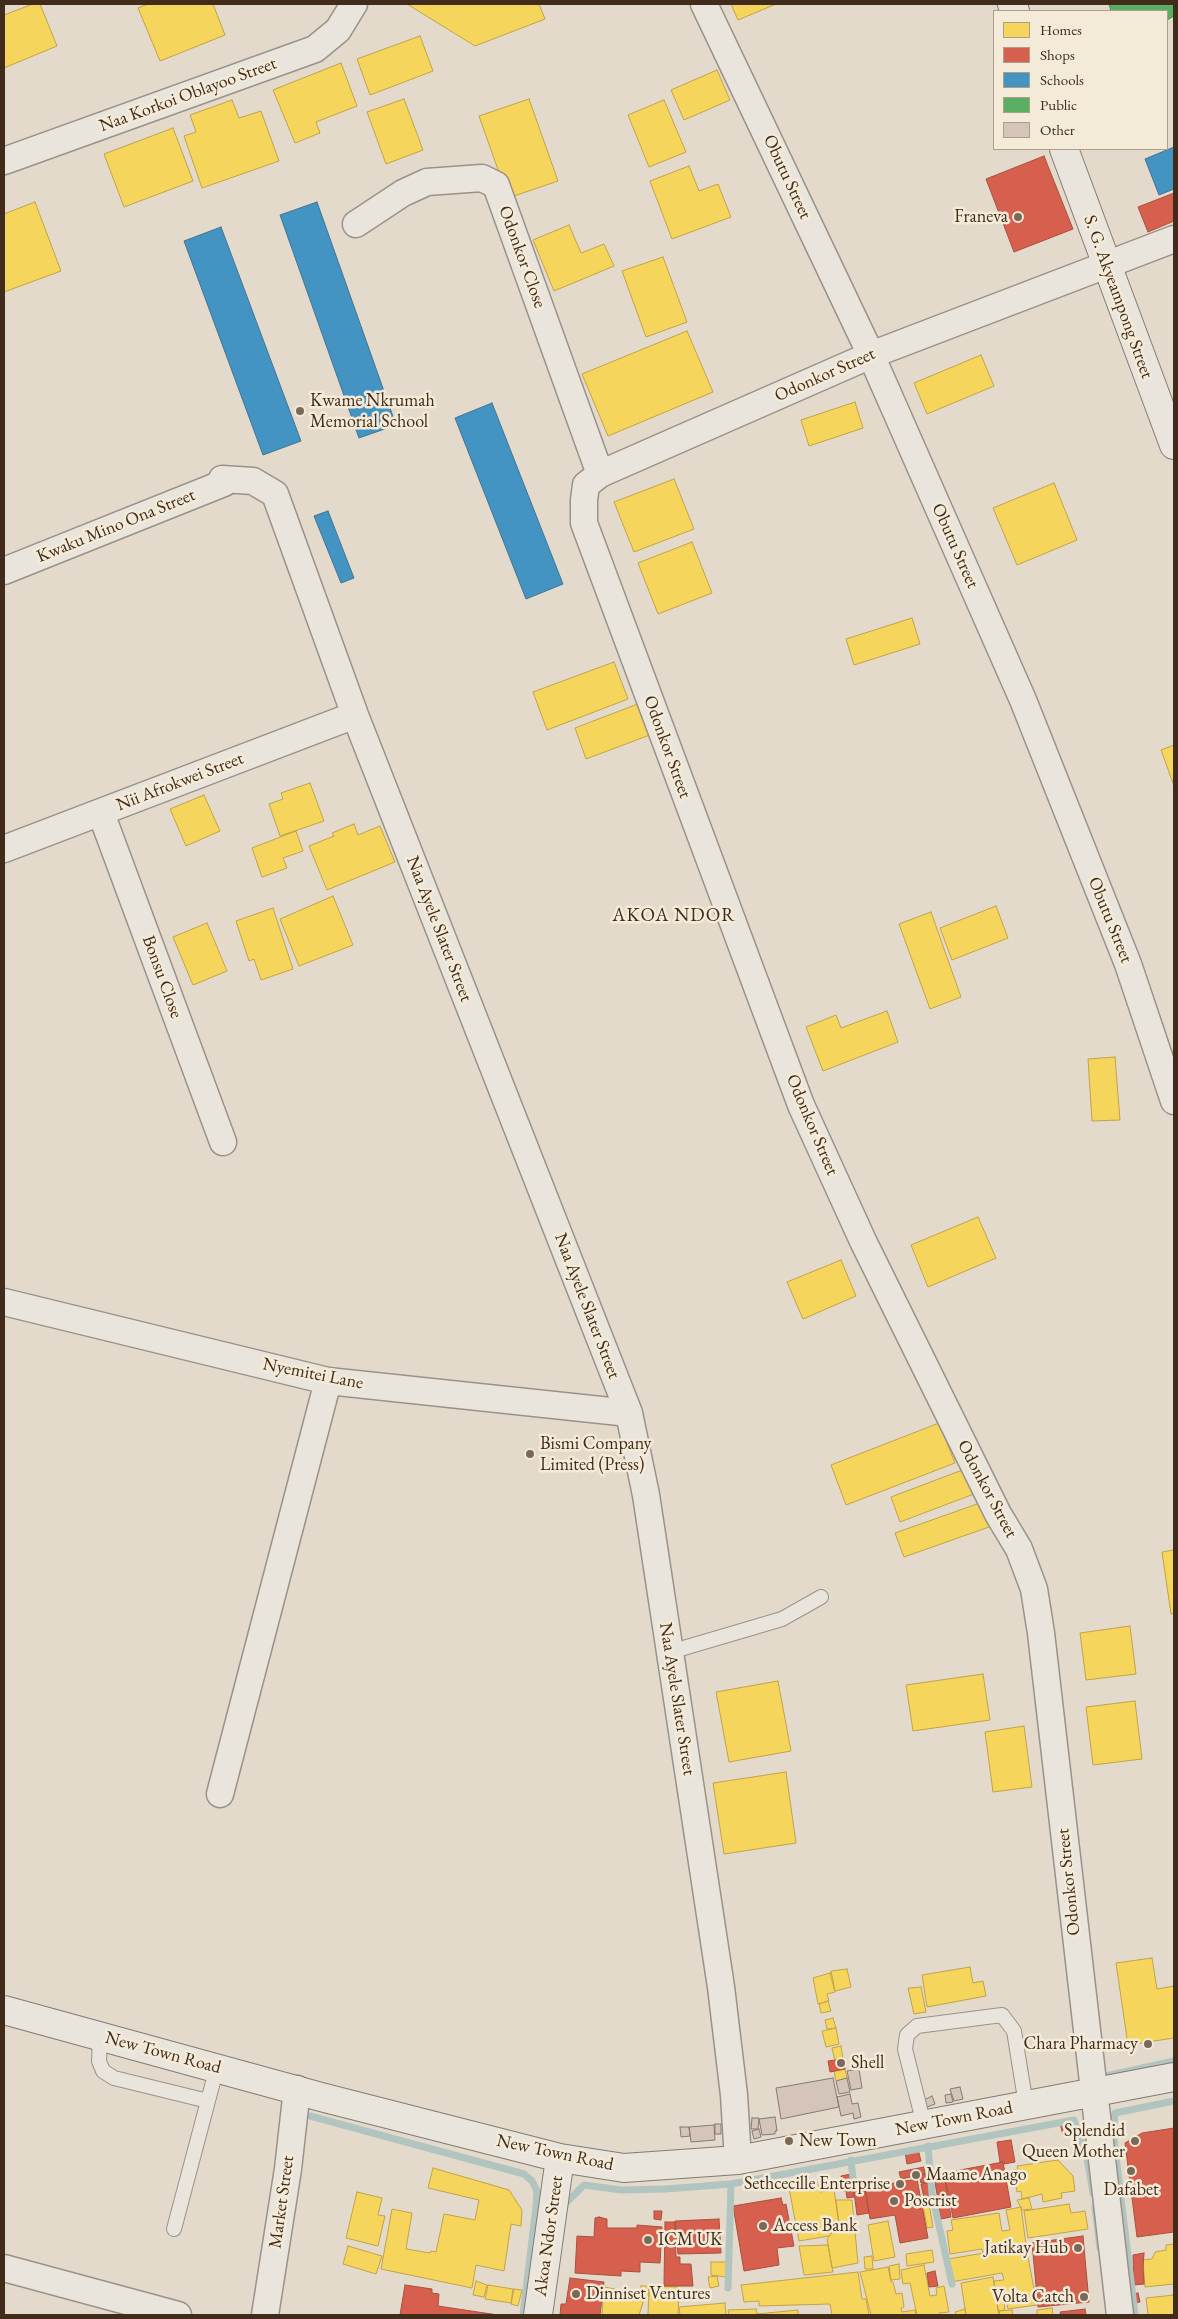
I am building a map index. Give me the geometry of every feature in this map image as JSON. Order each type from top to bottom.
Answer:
[{"type":"street","name":"Naa Korkoi Oblayoo Street","points":[[4,161],[315,49],[338,30],[354,4]]},
{"type":"street","name":"Obutu Street","points":[[704,4],[870,355],[1022,700],[1128,964],[1174,1101]]},
{"type":"street","name":"S. G. Akyeampong Street","points":[[1064,150],[1174,446]]},
{"type":"street","name":"Odonkor Close","points":[[356,224],[403,193],[427,182],[482,178],[496,185],[600,474]]},
{"type":"street","name":"Odonkor Street","points":[[1120,2315],[1041,1633],[1034,1588],[1019,1549],[998,1514],[863,1241],[801,1105],[584,522],[586,485],[600,474],[870,355],[1174,239]]},
{"type":"street","name":"Kwaku Mino Ona Street","points":[[4,571],[224,483],[222,479],[253,481],[275,494]]},
{"type":"street","name":"Naa Ayele Slater Street","points":[[275,494],[355,715],[629,1414],[646,1495],[721,1987],[734,2095],[738,2160]]},
{"type":"street","name":"Nii Afrokwei Street","points":[[4,849],[355,715]]},
{"type":"street","name":"Bonsu Close","points":[[101,813],[223,1142]]},
{"type":"street","name":"Nyemitei Lane","points":[[4,1302],[328,1381],[629,1414]]},
{"type":"street","points":[[220,1794],[328,1381]]},
{"type":"street","name":"New Town Road","points":[[4,2010],[560,2158],[624,2168],[738,2160],[1174,2077]]},
{"type":"street","name":"Market Street","points":[[266,2315],[288,2169],[297,2089]]},
{"type":"street","name":"Akoa Ndor Street","points":[[538,2315],[560,2158]]},
{"type":"street","points":[[4,2268],[178,2315]]},
{"type":"lane","points":[[670,1652],[782,1619],[821,1597]]},
{"type":"lane","points":[[924,2125],[906,2050],[907,2034],[917,2026],[1002,2015],[1014,2031],[1026,2105]]},
{"type":"lane","points":[[100,2036],[99,2061],[103,2071],[114,2078],[208,2101]]},
{"type":"lane","points":[[174,2230],[217,2067]]},
{"type":"building: Homes","points":[[33,4],[40,4],[57,46],[4,68],[4,15]]},
{"type":"building: Homes","points":[[148,4],[213,4],[225,35],[160,61],[138,8]]},
{"type":"building: Homes","points":[[407,4],[539,4],[545,19],[475,46]]},
{"type":"building: Homes","points":[[731,4],[776,4],[738,20]]},
{"type":"building: Homes","points":[[420,36],[433,71],[370,95],[357,59]]},
{"type":"building: Homes","points":[[341,63],[357,106],[316,122],[320,133],[295,143],[273,90]]},
{"type":"building: Homes","points":[[717,70],[730,100],[684,120],[671,90]]},
{"type":"building: Homes","points":[[404,99],[423,150],[386,164],[367,112]]},
{"type":"building: Homes","points":[[529,99],[558,181],[508,198],[479,116]]},
{"type":"building: Homes","points":[[232,100],[239,118],[261,111],[279,161],[202,188],[184,136],[196,132],[190,115]]},
{"type":"building: Homes","points":[[664,100],[686,152],[649,167],[628,115]]},
{"type":"building: Homes","points":[[173,128],[193,181],[124,207],[104,154]]},
{"type":"building: Homes","points":[[689,166],[699,191],[718,184],[731,217],[672,239],[650,181]]},
{"type":"building: Homes","points":[[35,202],[61,271],[4,292],[4,214]]},
{"type":"building: Homes","points":[[569,225],[581,253],[604,244],[614,266],[554,291],[533,240]]},
{"type":"building: Homes","points":[[663,257],[687,322],[646,337],[622,271]]},
{"type":"building: Homes","points":[[687,331],[713,392],[608,436],[582,374]]},
{"type":"building: Homes","points":[[981,355],[994,386],[927,414],[914,383]]},
{"type":"building: Homes","points":[[855,402],[863,428],[809,446],[801,420]]},
{"type":"building: Homes","points":[[674,479],[694,529],[634,552],[614,502]]},
{"type":"building: Homes","points":[[1054,483],[1077,540],[1017,565],[993,508]]},
{"type":"building: Homes","points":[[692,542],[712,593],[658,614],[638,563]]},
{"type":"building: Homes","points":[[912,618],[920,644],[854,665],[846,639]]},
{"type":"building: Homes","points":[[614,662],[628,699],[547,730],[533,692]]},
{"type":"building: Homes","points":[[643,702],[655,733],[586,759],[575,728]]},
{"type":"building: Homes","points":[[1174,745],[1174,786],[1161,750]]},
{"type":"building: Homes","points":[[310,783],[324,821],[280,836],[269,804],[283,799],[281,793]]},
{"type":"building: Homes","points":[[204,795],[220,831],[186,846],[170,809]]},
{"type":"building: Homes","points":[[354,824],[358,835],[380,826],[395,862],[327,890],[309,846],[334,836],[332,833]]},
{"type":"building: Homes","points":[[296,831],[303,851],[283,858],[287,868],[262,877],[252,848]]},
{"type":"building: Homes","points":[[333,896],[353,945],[299,966],[280,919]]},
{"type":"building: Homes","points":[[996,906],[1008,938],[952,960],[940,928]]},
{"type":"building: Homes","points":[[273,908],[293,969],[261,980],[254,959],[249,961],[236,921]]},
{"type":"building: Homes","points":[[931,912],[961,997],[930,1009],[899,924]]},
{"type":"building: Homes","points":[[207,923],[227,971],[193,985],[173,937]]},
{"type":"building: Homes","points":[[887,1011],[898,1042],[823,1071],[806,1027],[836,1015],[841,1028]]},
{"type":"building: Homes","points":[[1115,1057],[1120,1120],[1092,1121],[1088,1059]]},
{"type":"building: Homes","points":[[978,1217],[996,1258],[928,1287],[911,1245]]},
{"type":"building: Homes","points":[[841,1260],[856,1296],[803,1319],[787,1282]]},
{"type":"building: Homes","points":[[939,1423],[955,1463],[846,1505],[831,1465]]},
{"type":"building: Homes","points":[[965,1469],[974,1494],[900,1522],[891,1497]]},
{"type":"building: Homes","points":[[980,1503],[989,1527],[904,1557],[895,1533]]},
{"type":"building: Homes","points":[[1174,1550],[1174,1613],[1171,1614],[1162,1552]]},
{"type":"building: Homes","points":[[1130,1626],[1136,1674],[1086,1680],[1080,1633]]},
{"type":"building: Homes","points":[[983,1674],[990,1720],[913,1731],[906,1685]]},
{"type":"building: Homes","points":[[778,1681],[791,1751],[729,1762],[716,1692]]},
{"type":"building: Homes","points":[[1135,1701],[1142,1759],[1093,1765],[1086,1707]]},
{"type":"building: Homes","points":[[1024,1726],[1032,1787],[993,1792],[985,1732]]},
{"type":"building: Homes","points":[[786,1772],[796,1843],[724,1854],[713,1783]]},
{"type":"building: Homes","points":[[1152,1958],[1157,1989],[1174,1986],[1174,2038],[1128,2045],[1116,1963]]},
{"type":"building: Homes","points":[[970,1967],[973,1983],[983,1981],[986,1996],[927,2007],[922,1975]]},
{"type":"building: Homes","points":[[847,1969],[851,1987],[835,1991],[831,1971]]},
{"type":"building: Homes","points":[[830,1973],[835,1992],[827,1994],[829,2001],[818,2004],[813,1978]]},
{"type":"building: Homes","points":[[921,1987],[926,2012],[914,2014],[908,1988]]},
{"type":"building: Homes","points":[[828,2001],[831,2011],[821,2013],[819,2004]]},
{"type":"building: Homes","points":[[833,2018],[836,2028],[827,2029],[825,2020]]},
{"type":"building: Homes","points":[[836,2028],[839,2044],[826,2047],[822,2031]]},
{"type":"building: Homes","points":[[841,2046],[843,2059],[835,2061],[832,2048]]},
{"type":"building: Homes","points":[[845,2069],[847,2078],[836,2081],[834,2071]]},
{"type":"building: Homes","points":[[1058,2160],[1073,2176],[1075,2191],[1061,2193],[1062,2198],[1043,2202],[1042,2194],[1022,2199],[1021,2191],[1017,2192],[1013,2170],[1018,2169],[1017,2166]]},
{"type":"building: Homes","points":[[433,2168],[509,2190],[522,2210],[521,2226],[511,2224],[504,2271],[476,2265],[472,2288],[381,2269],[392,2209],[412,2213],[406,2249],[430,2253],[431,2251],[436,2252],[444,2214],[475,2220],[479,2200],[428,2188]]},
{"type":"building: Homes","points":[[817,2182],[820,2192],[834,2190],[839,2224],[829,2236],[799,2241],[789,2188]]},
{"type":"building: Homes","points":[[357,2192],[382,2198],[378,2215],[385,2216],[378,2246],[346,2238]]},
{"type":"building: Homes","points":[[928,2198],[933,2227],[927,2228],[922,2199]]},
{"type":"building: Homes","points":[[1029,2198],[1032,2209],[1022,2210],[1017,2200]]},
{"type":"building: Homes","points":[[836,2200],[852,2200],[858,2263],[832,2268],[827,2239],[839,2224]]},
{"type":"building: Homes","points":[[1069,2204],[1071,2213],[1085,2211],[1088,2229],[1028,2238],[1024,2211]]},
{"type":"building: Homes","points":[[1021,2207],[1026,2244],[983,2253],[982,2249],[950,2254],[947,2231],[953,2230],[951,2220],[999,2213],[1002,2231],[1010,2230],[1006,2210]]},
{"type":"building: Homes","points":[[888,2221],[895,2257],[874,2261],[868,2225]]},
{"type":"building: Homes","points":[[1174,2244],[1174,2284],[1145,2287],[1143,2260],[1152,2259],[1155,2252],[1166,2250],[1166,2245]]},
{"type":"building: Homes","points":[[828,2245],[833,2272],[804,2275],[799,2246]]},
{"type":"building: Homes","points":[[348,2246],[382,2256],[376,2274],[343,2264]]},
{"type":"building: Homes","points":[[1026,2246],[1037,2305],[1008,2309],[1005,2294],[996,2295],[994,2281],[1004,2280],[1002,2273],[951,2282],[948,2259]]},
{"type":"building: Homes","points":[[932,2250],[934,2262],[907,2266],[906,2254]]},
{"type":"building: Homes","points":[[872,2256],[873,2269],[865,2269],[864,2257]]},
{"type":"building: Homes","points":[[711,2262],[726,2262],[726,2277],[711,2275]]},
{"type":"building: Homes","points":[[899,2264],[900,2279],[891,2280],[889,2266]]},
{"type":"building: Homes","points":[[924,2265],[930,2296],[937,2295],[936,2288],[944,2286],[949,2312],[939,2313],[940,2315],[917,2315],[910,2283],[903,2284],[901,2270]]},
{"type":"building: Homes","points":[[888,2267],[896,2294],[902,2293],[904,2307],[901,2308],[902,2312],[915,2310],[916,2315],[871,2315],[860,2272]]},
{"type":"building: Homes","points":[[858,2272],[862,2299],[866,2299],[869,2315],[832,2315],[830,2304],[759,2306],[759,2301],[744,2302],[741,2285]]},
{"type":"building: Homes","points":[[717,2276],[719,2286],[710,2288],[708,2277]]},
{"type":"building: Homes","points":[[993,2277],[999,2315],[966,2315],[961,2283]]},
{"type":"building: Homes","points":[[476,2281],[487,2285],[484,2297],[473,2295]]},
{"type":"building: Homes","points":[[488,2285],[513,2289],[511,2303],[485,2299]]},
{"type":"building: Homes","points":[[641,2286],[649,2286],[649,2297],[641,2297]]},
{"type":"building: Homes","points":[[649,2286],[679,2287],[678,2315],[648,2315]]},
{"type":"building: Homes","points":[[604,2287],[641,2294],[640,2298],[644,2299],[639,2315],[602,2315]]},
{"type":"building: Homes","points":[[514,2289],[522,2290],[518,2306],[511,2304]]},
{"type":"building: Homes","points":[[1003,2294],[1005,2310],[998,2311],[996,2295]]},
{"type":"building: Homes","points":[[1174,2295],[1174,2315],[1148,2315],[1146,2298]]},
{"type":"building: Homes","points":[[725,2303],[726,2315],[680,2315],[679,2307]]},
{"type":"building: Homes","points":[[1052,2308],[1053,2315],[1037,2315],[1037,2310]]},
{"type":"building: Homes","points":[[756,2309],[757,2314],[798,2310],[798,2315],[729,2315],[728,2310]]},
{"type":"building: Homes","points":[[965,2309],[966,2315],[956,2315],[955,2312]]},
{"type":"building: Homes","points":[[1012,2310],[1013,2315],[1000,2315],[999,2311]]},
{"type":"building: Shops","points":[[1044,156],[1073,229],[1014,252],[986,179]]},
{"type":"building: Shops","points":[[1174,193],[1174,221],[1148,232],[1138,207]]},
{"type":"building: Shops","points":[[843,2059],[845,2069],[830,2072],[828,2061]]},
{"type":"building: Shops","points":[[1071,2121],[1074,2133],[1063,2135],[1060,2123]]},
{"type":"building: Shops","points":[[1174,2128],[1174,2232],[1137,2237],[1125,2143],[1142,2133]]},
{"type":"building: Shops","points":[[1011,2140],[1015,2162],[1004,2164],[1004,2161],[1000,2162],[997,2142]]},
{"type":"building: Shops","points":[[918,2149],[921,2161],[907,2164],[905,2152]]},
{"type":"building: Shops","points":[[1003,2162],[1011,2207],[953,2218],[944,2173]]},
{"type":"building: Shops","points":[[924,2167],[925,2174],[901,2179],[899,2172]]},
{"type":"building: Shops","points":[[851,2174],[854,2189],[843,2191],[841,2176]]},
{"type":"building: Shops","points":[[925,2174],[927,2182],[921,2183],[919,2175]]},
{"type":"building: Shops","points":[[944,2174],[948,2198],[938,2200],[934,2176]]},
{"type":"building: Shops","name":"Poscrist","points":[[917,2179],[928,2238],[900,2243],[895,2215],[870,2219],[865,2188]]},
{"type":"building: Shops","points":[[928,2183],[930,2197],[924,2198],[921,2184]]},
{"type":"building: Shops","points":[[853,2190],[854,2197],[847,2198],[846,2191]]},
{"type":"building: Shops","points":[[865,2190],[869,2213],[857,2215],[854,2192]]},
{"type":"building: Shops","name":"Access Bank","points":[[781,2198],[783,2205],[786,2204],[794,2246],[777,2248],[779,2265],[744,2271],[733,2206]]},
{"type":"building: Shops","points":[[948,2199],[951,2217],[941,2219],[938,2201]]},
{"type":"building: Shops","points":[[654,2211],[662,2211],[661,2220],[654,2219]]},
{"type":"building: Shops","points":[[595,2218],[607,2219],[607,2228],[637,2228],[637,2225],[662,2227],[660,2263],[640,2262],[640,2272],[621,2271],[621,2276],[575,2273],[577,2236],[594,2237]]},
{"type":"building: Shops","points":[[719,2219],[721,2253],[678,2254],[675,2221]]},
{"type":"building: Shops","points":[[665,2222],[675,2222],[676,2257],[680,2257],[680,2264],[691,2264],[693,2286],[664,2286]]},
{"type":"building: Shops","points":[[1083,2236],[1089,2302],[1038,2307],[1032,2243]]},
{"type":"building: Shops","points":[[1144,2253],[1144,2284],[1134,2285],[1133,2255]]},
{"type":"building: Shops","points":[[935,2271],[938,2286],[929,2287],[927,2273]]},
{"type":"building: Shops","points":[[570,2278],[604,2282],[600,2315],[560,2315],[561,2304],[566,2304]]},
{"type":"building: Shops","points":[[405,2285],[432,2289],[432,2293],[439,2294],[438,2306],[498,2315],[400,2315]]},
{"type":"building: Shops","points":[[1138,2293],[1140,2302],[1134,2303],[1133,2294]]},
{"type":"building: Shops","points":[[1085,2309],[1086,2315],[1061,2315],[1060,2312]]},
{"type":"building: Schools","points":[[1174,147],[1174,189],[1159,195],[1145,159]]},
{"type":"building: Schools","points":[[317,202],[396,425],[359,438],[280,215]]},
{"type":"building: Schools","points":[[221,227],[301,441],[263,455],[184,241]]},
{"type":"building: Schools","points":[[492,403],[563,584],[526,599],[455,418]]},
{"type":"building: Schools","points":[[328,511],[354,578],[341,583],[314,516]]},
{"type":"building: Public","points":[[1109,4],[1174,4],[1174,16],[1168,19],[1168,10],[1111,10]]},
{"type":"building: Other","points":[[859,2069],[862,2088],[851,2090],[847,2071]]},
{"type":"building: Other","points":[[833,2078],[839,2107],[781,2119],[776,2088]]},
{"type":"building: Other","points":[[847,2078],[850,2092],[839,2094],[836,2081]]},
{"type":"building: Other","points":[[960,2087],[963,2099],[954,2101],[950,2089]]},
{"type":"building: Other","points":[[850,2094],[852,2104],[858,2103],[861,2117],[854,2119],[853,2113],[841,2116],[837,2097]]},
{"type":"building: Other","points":[[951,2094],[953,2102],[946,2103],[945,2095]]},
{"type":"building: Other","points":[[932,2096],[935,2104],[927,2107],[924,2100]]},
{"type":"building: Other","points":[[775,2117],[777,2131],[775,2131],[775,2134],[762,2135],[759,2119]]},
{"type":"building: Other","points":[[752,2118],[759,2118],[758,2129],[751,2129]]},
{"type":"building: Other","points":[[715,2124],[721,2124],[721,2134],[715,2134]]},
{"type":"building: Other","points":[[714,2125],[715,2140],[691,2142],[689,2127]]},
{"type":"building: Other","points":[[680,2127],[689,2127],[690,2136],[681,2137]]},
{"type":"building: Other","points":[[759,2129],[761,2137],[754,2139],[752,2131]]},
{"type":"waterway","points":[[1097,2078],[1174,2061]]},
{"type":"waterway","points":[[1135,2315],[1113,2131],[1115,2113],[1174,2101]]},
{"type":"waterway","points":[[310,2116],[524,2174],[532,2181],[537,2191],[536,2207],[523,2315]]},
{"type":"waterway","points":[[563,2206],[584,2185],[621,2190],[731,2184],[1074,2120],[1087,2158],[1093,2193]]},
{"type":"waterway","points":[[928,2146],[932,2194],[952,2284]]},
{"type":"waterway","points":[[851,2160],[853,2178]]},
{"type":"waterway","points":[[728,2288],[731,2184]]},
{"type":"waterway","points":[[1095,2207],[1100,2248]]},
{"type":"place","name":"Franeva","points":[[1018,217]]},
{"type":"place","name":"Kwame Nkrumah Memorial School","points":[[300,411]]},
{"type":"place","name":"Bismi Company Limited (Press)","points":[[530,1454]]},
{"type":"place","name":"Chara Pharmacy","points":[[1148,2044]]},
{"type":"place","name":"Shell","points":[[841,2063]]},
{"type":"place","name":"New Town","points":[[789,2141]]},
{"type":"place","name":"Splendid Queen Mother","points":[[1135,2141]]},
{"type":"place","name":"Dafabet","points":[[1131,2171]]},
{"type":"place","name":"Maame Anago","points":[[916,2175]]},
{"type":"place","name":"Sethcecille Enterprise","points":[[900,2184]]},
{"type":"place","name":"Poscrist","points":[[894,2201]]},
{"type":"place","name":"Access Bank","points":[[763,2226]]},
{"type":"place","name":"ICM UK","points":[[648,2240]]},
{"type":"place","name":"Jatikay Hub","points":[[1078,2248]]},
{"type":"place","name":"Dinniset Ventures","points":[[576,2294]]},
{"type":"place","name":"Volta Catch","points":[[1084,2297]]},
{"type":"district","name":"AKOA NDOR","points":[[674,916]]}]
